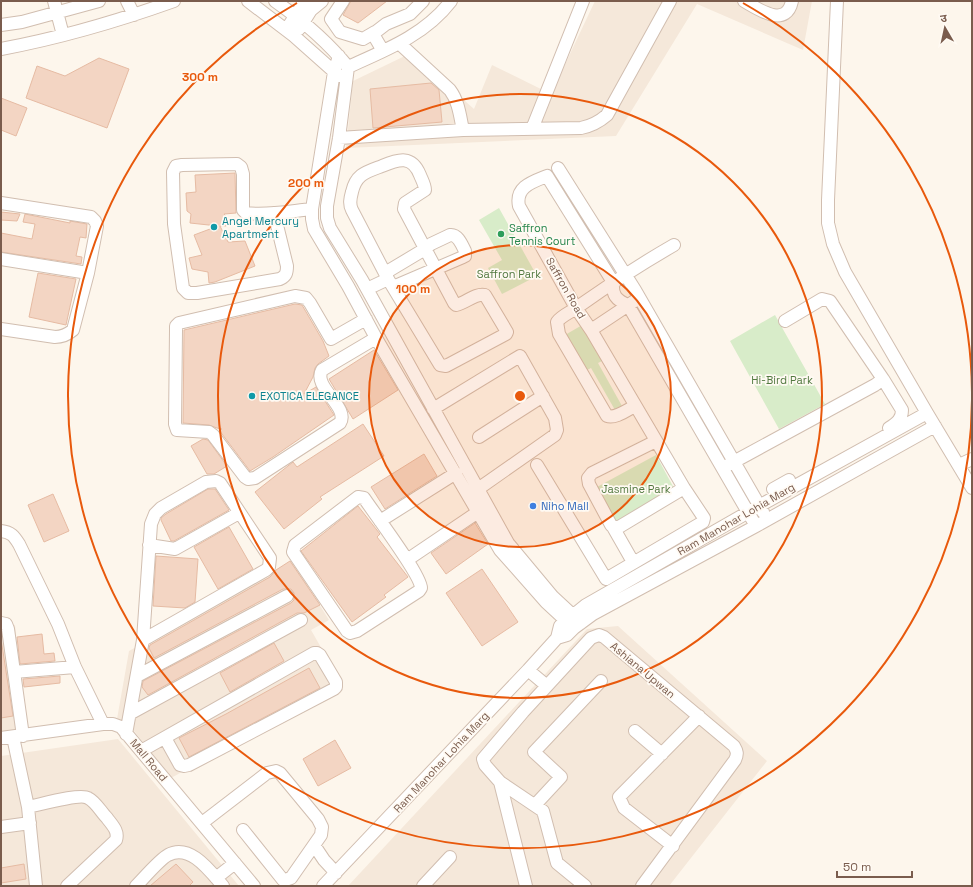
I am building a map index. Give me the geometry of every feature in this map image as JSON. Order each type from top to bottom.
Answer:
[{"type":"street","points":[[54,1],[63,35]]},
{"type":"street","points":[[1,25],[22,22],[99,1]]},
{"type":"street","points":[[127,1],[134,15]]},
{"type":"street","points":[[1,49],[63,35],[134,15],[174,1]]},
{"type":"street","points":[[248,1],[290,33],[345,82]]},
{"type":"street","points":[[275,1],[300,19],[348,66]]},
{"type":"street","points":[[300,19],[305,1]]},
{"type":"street","points":[[290,33],[300,19],[322,1]]},
{"type":"street","points":[[343,1],[331,19],[340,32],[363,39],[386,24],[410,14],[423,1]]},
{"type":"street","points":[[532,129],[583,1]]},
{"type":"street","points":[[339,138],[463,130],[581,128],[591,126],[607,115],[670,1]]},
{"type":"street","points":[[744,1],[769,14],[779,16],[787,12],[792,1]]},
{"type":"street","points":[[837,1],[828,200],[828,223],[833,244],[845,272],[972,488]]},
{"type":"street","points":[[348,66],[400,44],[427,26],[443,12],[448,2]]},
{"type":"street","points":[[375,32],[373,34],[383,51]]},
{"type":"street","points":[[400,44],[455,96],[463,130]]},
{"type":"street","points":[[339,56],[334,72],[312,209],[314,229],[348,286],[373,334],[452,454],[478,489],[508,544],[573,622]]},
{"type":"street","points":[[348,66],[339,138],[327,206],[327,218],[330,228],[367,289],[433,409],[452,454],[456,473],[500,550],[546,602],[573,622]]},
{"type":"street","points":[[398,160],[405,160],[413,164],[418,170],[425,190],[405,203],[404,209],[425,249],[454,303],[456,305],[460,304],[480,295],[485,295],[507,332],[506,335],[446,366],[440,365],[389,280],[350,205],[354,185],[358,178],[364,173],[398,160]]},
{"type":"street","points":[[274,213],[288,266],[285,276],[280,279],[197,293],[188,293],[183,288],[174,224],[173,172],[176,166],[236,164],[241,167],[244,210],[246,213],[262,214],[312,209]]},
{"type":"street","points":[[558,168],[625,274],[704,410],[748,512],[756,526]]},
{"type":"street","name":"Saffron Road","points":[[613,282],[547,176],[529,184],[521,190],[518,201],[519,206],[576,308],[591,330],[639,298]]},
{"type":"street","points":[[1,203],[91,217],[97,226],[88,273],[72,330],[68,334],[61,337],[55,337],[1,328]]},
{"type":"street","points":[[367,289],[389,280],[436,268],[465,256],[466,251],[454,235],[431,244],[389,280]]},
{"type":"street","points":[[635,406],[610,417],[605,413],[557,329],[557,322],[560,318],[625,274],[674,244]]},
{"type":"street","points":[[1,259],[88,273]]},
{"type":"street","points":[[613,282],[612,291],[615,297],[619,301],[628,305],[693,417],[759,506],[767,520]]},
{"type":"street","points":[[366,319],[331,339],[306,298],[295,296],[179,323],[176,326],[177,430],[206,431],[213,434],[245,476],[248,479],[256,478],[340,423],[342,420],[341,413],[320,380],[320,373],[322,370],[373,334],[385,322]]},
{"type":"street","points":[[772,489],[893,425],[899,421],[902,415],[902,410],[830,301],[822,299],[785,321]]},
{"type":"street","points":[[537,465],[606,579],[703,522],[704,518],[684,488],[591,330]]},
{"type":"street","points":[[433,409],[520,356],[543,396],[555,418],[555,435],[478,489]]},
{"type":"street","points":[[729,465],[875,385],[882,379]]},
{"type":"street","points":[[479,436],[543,396]]},
{"type":"street","points":[[693,417],[704,410]]},
{"type":"street","name":"Ram Manohar Lohia Marg","points":[[323,886],[557,638],[567,635],[573,622],[586,605],[748,512],[927,413]]},
{"type":"street","name":"Ram Manohar Lohia Marg","points":[[573,622],[593,614],[756,526],[935,426]]},
{"type":"street","points":[[633,562],[589,484],[588,478],[592,473],[656,441]]},
{"type":"street","points":[[958,465],[972,459]]},
{"type":"street","points":[[380,522],[456,473]]},
{"type":"street","points":[[126,734],[143,640],[151,524],[155,514],[161,508],[206,482],[216,481],[220,484],[270,558],[269,567],[143,640]]},
{"type":"street","points":[[613,528],[619,527],[684,488]]},
{"type":"street","points":[[358,497],[364,498],[407,560],[421,585],[419,591],[354,633],[350,633],[347,631],[294,556],[293,548],[358,497]]},
{"type":"street","points":[[407,560],[478,512]]},
{"type":"street","points":[[149,545],[174,549],[240,513]]},
{"type":"street","points":[[1,531],[9,532],[15,537],[58,624],[75,667],[102,724]]},
{"type":"street","points":[[137,676],[286,596]]},
{"type":"street","points":[[131,713],[301,620]]},
{"type":"street","points":[[1,623],[6,624],[8,628],[14,672],[12,737],[28,807],[36,886]]},
{"type":"street","name":"Ashiana Upwan","points":[[526,886],[500,782],[483,762],[484,757],[591,638],[598,635],[604,638],[734,746],[737,756],[673,846],[642,886]]},
{"type":"street","points":[[141,751],[314,653],[320,655],[336,682],[336,687],[334,689],[189,765],[180,765],[165,738]]},
{"type":"street","points":[[14,672],[75,667]]},
{"type":"street","points":[[528,670],[547,686]]},
{"type":"street","points":[[535,805],[561,777],[534,752],[601,681]]},
{"type":"street","points":[[673,846],[624,808],[619,797],[698,716]]},
{"type":"street","name":"Mall Road","points":[[12,737],[102,724],[113,724],[121,727],[254,886]]},
{"type":"street","points":[[635,731],[662,754]]},
{"type":"street","points":[[202,823],[267,773],[276,771],[280,773],[321,823],[322,827],[321,835],[291,878],[285,880],[283,880],[243,830]]},
{"type":"street","points":[[500,782],[543,811],[557,863],[585,886]]},
{"type":"street","points":[[28,807],[78,796],[87,796],[93,801],[114,828],[117,836],[116,840],[67,886]]},
{"type":"street","points":[[1,827],[30,823]]},
{"type":"street","points":[[314,845],[324,860],[336,873]]},
{"type":"street","points":[[136,886],[167,856],[176,852],[193,856],[219,882],[235,863]]},
{"type":"street","points":[[423,886],[450,857]]},
{"type":"shaded area","points":[[595,1],[812,1],[803,50],[697,4],[616,136],[346,148],[353,81],[411,53],[474,109],[492,65],[551,94]]},
{"type":"shaded area","points":[[292,561],[329,620],[311,630],[342,684],[171,778],[131,727],[117,719],[129,651]]},
{"type":"shaded area","points":[[15,625],[26,729],[1,732],[1,627]]},
{"type":"shaded area","points":[[618,626],[767,761],[669,886],[348,886],[587,629]]},
{"type":"shaded area","points":[[118,739],[239,886],[1,886],[1,756]]},
{"type":"green space","name":"Saffron Park","points":[[499,208],[537,276],[502,294],[488,268],[502,260],[479,220]]},
{"type":"green space","name":"Hi-Bird Park","points":[[775,315],[825,404],[779,429],[730,341]]},
{"type":"green space","points":[[584,324],[604,360],[598,363],[622,406],[615,410],[591,368],[585,371],[565,335]]},
{"type":"green space","name":"Jasmine Park","points":[[656,455],[675,490],[616,522],[597,487]]},
{"type":"building","points":[[351,1],[387,1],[358,23],[343,15]]},
{"type":"building","points":[[99,58],[129,69],[107,128],[26,98],[37,66],[65,76]]},
{"type":"building","points":[[431,83],[439,90],[442,122],[373,128],[370,89]]},
{"type":"building","points":[[1,98],[27,108],[16,136],[1,130]]},
{"type":"building","name":"Angel Mercury Apartment","points":[[235,173],[236,213],[224,214],[231,222],[226,226],[220,226],[228,242],[245,241],[255,266],[209,283],[208,272],[192,269],[189,258],[202,255],[194,235],[218,226],[190,223],[191,214],[187,211],[186,193],[196,192],[195,175]]},
{"type":"building","points":[[1,212],[20,214],[17,221],[1,220]]},
{"type":"building","points":[[25,214],[70,223],[70,221],[87,224],[86,238],[80,237],[76,256],[82,257],[81,264],[1,252],[1,233],[32,239],[35,224],[23,222]]},
{"type":"building","points":[[38,273],[76,279],[66,325],[29,317]]},
{"type":"building","name":"EXOTICA ELEGANCE","points":[[295,304],[302,305],[323,341],[329,356],[315,368],[313,377],[304,394],[316,387],[334,415],[250,471],[219,430],[222,429],[209,425],[183,423],[184,330]]},
{"type":"building","points":[[374,350],[398,390],[353,419],[329,379]]},
{"type":"building","points":[[363,424],[384,456],[320,497],[322,499],[284,529],[255,492],[293,462],[297,467]]},
{"type":"building","points":[[203,439],[208,440],[227,466],[214,474],[207,474],[191,446]]},
{"type":"building","points":[[424,454],[437,476],[385,509],[371,487]]},
{"type":"building","points":[[208,489],[215,489],[229,510],[174,541],[171,541],[161,518]]},
{"type":"building","points":[[53,494],[69,531],[44,542],[28,505]]},
{"type":"building","points":[[358,506],[380,534],[377,537],[408,577],[384,595],[386,597],[352,622],[301,551]]},
{"type":"building","points":[[475,523],[488,544],[446,574],[431,553]]},
{"type":"building","points":[[229,527],[253,569],[218,589],[194,547]]},
{"type":"building","points":[[156,556],[198,559],[195,602],[185,608],[153,606]]},
{"type":"building","points":[[290,561],[320,605],[304,613],[297,613],[148,695],[142,687],[143,681],[291,603],[294,600],[294,593],[291,589],[283,589],[154,658],[149,648],[150,645],[270,577],[276,570]]},
{"type":"building","points":[[482,569],[518,622],[482,646],[446,593]]},
{"type":"building","points":[[42,634],[44,654],[54,653],[55,661],[20,664],[17,637]]},
{"type":"building","points":[[1,639],[13,716],[1,718]]},
{"type":"building","points":[[274,643],[284,661],[230,692],[220,673]]},
{"type":"building","points":[[309,668],[320,688],[189,757],[179,738]]},
{"type":"building","points":[[60,676],[60,683],[24,687],[23,679]]},
{"type":"building","points":[[335,740],[351,768],[318,786],[303,759]]},
{"type":"building","points":[[24,864],[26,879],[1,883],[1,868]]},
{"type":"building","points":[[176,864],[193,882],[189,886],[150,886]]},
{"type":"place","name":"Angel Mercury Apartment","points":[[214,227]]},
{"type":"place","name":"Saffron Tennis Court","points":[[501,234]]},
{"type":"place","name":"EXOTICA ELEGANCE","points":[[252,396]]},
{"type":"place","name":"Niho Mall","points":[[533,506]]}]
